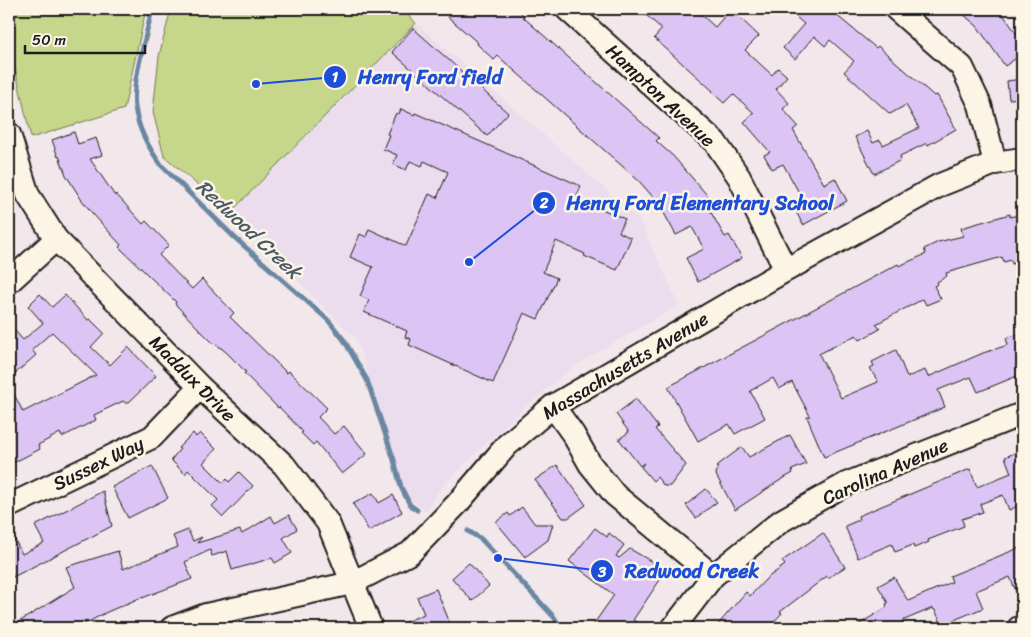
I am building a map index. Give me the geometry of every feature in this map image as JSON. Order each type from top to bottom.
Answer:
[{"type":"street","name":"Hampton Avenue","points":[[566,9],[715,142],[738,177],[786,270]]},
{"type":"street","points":[[896,9],[962,67],[980,105],[995,163]]},
{"type":"street","name":"Maddux Drive","points":[[9,134],[28,195],[56,239],[200,387],[284,465],[328,523],[371,628]]},
{"type":"street","name":"Massachusetts Avenue","points":[[172,628],[206,615],[352,583],[410,553],[457,504],[507,446],[553,406],[786,270],[940,185],[995,163],[1022,159]]},
{"type":"street","points":[[9,282],[56,239]]},
{"type":"street","name":"Sussex Way","points":[[9,506],[152,437],[200,387]]},
{"type":"street","points":[[553,406],[574,434],[590,464],[615,495],[713,576]]},
{"type":"street","name":"Carolina Avenue","points":[[674,628],[713,576],[781,521],[846,484],[1022,414]]},
{"type":"shaded area","points":[[416,23],[639,219],[679,305],[574,366],[516,415],[440,488],[426,511],[406,496],[357,340],[230,213]]},
{"type":"green space","points":[[9,9],[146,9],[124,109],[31,138],[9,42]]},
{"type":"green space","points":[[171,9],[401,9],[416,23],[230,213],[164,156],[153,112],[159,56]]},
{"type":"building","points":[[456,9],[517,9],[523,17],[659,138],[656,141],[673,156],[707,195],[713,207],[709,209],[725,237],[729,235],[742,258],[698,282],[686,258],[704,249],[692,227],[676,235],[659,204],[639,181],[498,56],[494,60],[448,17]]},
{"type":"building","points":[[639,9],[695,9],[715,27],[731,9],[759,36],[745,50],[772,75],[778,68],[787,76],[776,89],[789,103],[783,109],[798,126],[793,130],[824,184],[835,178],[847,201],[803,225],[791,202],[801,196],[783,164],[772,169],[764,155],[770,152],[744,122],[754,113],[733,94],[724,103],[654,38],[662,29]]},
{"type":"building","points":[[787,9],[829,9],[876,48],[878,46],[934,96],[937,95],[956,129],[928,145],[927,143],[900,156],[901,160],[874,174],[855,137],[867,131],[873,143],[880,140],[883,145],[919,128],[906,105],[890,114],[844,72],[854,61],[830,40],[825,46],[814,36],[795,59],[783,48],[804,24]]},
{"type":"building","points":[[957,9],[999,9],[1022,41],[1022,54],[1005,66],[977,26]]},
{"type":"building","points":[[413,28],[508,113],[487,136],[392,52]]},
{"type":"building","points":[[1022,79],[1022,98],[1009,99],[1007,81]]},
{"type":"building","points":[[401,109],[414,115],[415,113],[581,186],[576,198],[625,219],[619,232],[631,238],[617,270],[584,256],[585,254],[556,241],[543,272],[557,278],[538,319],[524,313],[493,383],[409,345],[411,339],[405,337],[407,331],[364,312],[369,300],[360,296],[373,267],[350,257],[360,234],[366,237],[369,229],[406,246],[429,194],[437,198],[448,172],[424,161],[422,166],[410,161],[406,170],[393,164],[397,155],[383,149],[396,113],[399,114]]},
{"type":"building","points":[[74,132],[78,144],[96,138],[102,155],[90,159],[115,196],[116,194],[143,224],[146,221],[169,245],[159,255],[192,289],[202,279],[234,313],[230,317],[287,373],[289,371],[327,408],[318,417],[334,434],[344,426],[367,454],[342,474],[316,442],[313,445],[301,433],[303,432],[244,373],[246,372],[226,352],[215,345],[175,304],[176,302],[119,247],[121,245],[81,199],[66,175],[58,157],[52,140]]},
{"type":"building","points":[[1010,214],[1010,217],[1022,214],[1022,261],[1012,264],[1011,260],[1004,262],[1002,257],[946,273],[947,276],[934,286],[941,299],[926,305],[923,299],[876,324],[880,329],[860,340],[856,335],[819,354],[841,398],[878,382],[870,368],[874,366],[872,362],[896,350],[907,377],[925,370],[928,377],[983,353],[1008,345],[1006,338],[1022,333],[1022,374],[978,392],[971,377],[938,390],[945,407],[824,457],[807,417],[810,416],[792,382],[779,389],[773,378],[750,391],[765,418],[735,434],[729,424],[698,441],[668,387],[898,264],[899,266],[926,254],[924,249],[938,242],[963,236],[961,228]]},
{"type":"building","points":[[40,294],[52,307],[65,295],[88,320],[90,319],[104,333],[91,347],[110,365],[128,347],[156,376],[127,404],[123,401],[94,415],[96,420],[62,437],[60,433],[38,445],[40,449],[9,465],[9,425],[14,423],[9,413],[9,384],[23,412],[96,375],[52,332],[32,350],[36,355],[9,379],[9,324],[23,340],[43,323],[28,306]]},
{"type":"building","points":[[636,399],[658,427],[655,429],[686,465],[670,486],[664,486],[657,477],[653,481],[641,467],[644,463],[640,466],[619,439],[629,432],[616,414]]},
{"type":"building","points":[[193,433],[196,437],[200,433],[216,449],[203,463],[223,483],[227,479],[229,482],[239,472],[253,486],[223,517],[212,506],[218,500],[188,470],[185,474],[171,460],[180,449],[178,448]]},
{"type":"building","points":[[790,435],[806,464],[792,470],[793,473],[735,510],[716,475],[718,465],[742,447],[749,457]]},
{"type":"building","points":[[1022,450],[1022,504],[1009,510],[1003,495],[980,504],[983,512],[962,519],[964,526],[928,540],[929,542],[914,548],[913,545],[895,552],[892,544],[858,558],[845,526],[859,520],[858,516],[970,469],[977,487],[1011,473],[1005,457]]},
{"type":"building","points":[[557,465],[586,505],[568,518],[563,518],[535,480]]},
{"type":"building","points":[[152,466],[168,498],[128,518],[112,487]]},
{"type":"building","points":[[706,489],[717,502],[696,518],[686,505]]},
{"type":"building","points":[[103,491],[112,526],[13,577],[9,570],[9,528],[22,554],[44,543],[35,526]]},
{"type":"building","points":[[373,493],[379,503],[393,495],[402,512],[369,531],[353,504]]},
{"type":"building","points":[[522,507],[535,524],[553,524],[548,540],[525,557],[496,522],[508,513],[510,516]]},
{"type":"building","points":[[289,515],[297,529],[283,538],[292,553],[275,563],[272,558],[232,570],[227,551],[212,556],[210,550],[185,562],[192,579],[142,597],[107,612],[77,628],[9,628],[75,587],[66,567],[118,551],[123,569],[178,547],[173,536],[188,530],[193,541],[202,537],[197,543],[240,530],[242,534],[271,516],[275,523]]},
{"type":"building","points":[[595,528],[607,537],[609,533],[624,545],[616,556],[619,558],[630,549],[654,563],[652,566],[664,574],[633,620],[646,628],[591,628],[614,595],[569,561]]},
{"type":"building","points":[[823,533],[845,567],[828,578],[827,576],[780,612],[782,613],[768,628],[715,628],[746,592],[750,596],[767,578],[785,565],[782,561]]},
{"type":"building","points":[[1019,548],[1022,557],[1022,606],[1010,577],[976,591],[983,608],[942,625],[933,608],[902,621],[906,628],[853,628],[887,607],[886,604],[888,603],[878,586],[894,577],[908,601],[952,582],[950,576]]},
{"type":"building","points":[[469,563],[489,586],[472,601],[452,578]]},
{"type":"building","points":[[436,589],[452,628],[391,628],[424,614],[417,597]]},
{"type":"waterway","name":"Redwood Creek","points":[[152,9],[137,72],[134,97],[138,123],[148,144],[160,164],[234,237],[328,320],[344,340],[367,380],[394,460],[401,487],[410,505],[417,510]]},
{"type":"waterway","name":"Redwood Creek","points":[[468,531],[481,539],[554,617],[561,628]]},
{"type":"place","name":"Henry Ford field","points":[[256,84]]},
{"type":"place","name":"Henry Ford Elementary School","points":[[469,262]]},
{"type":"place","name":"Redwood Creek","points":[[498,558]]}]
